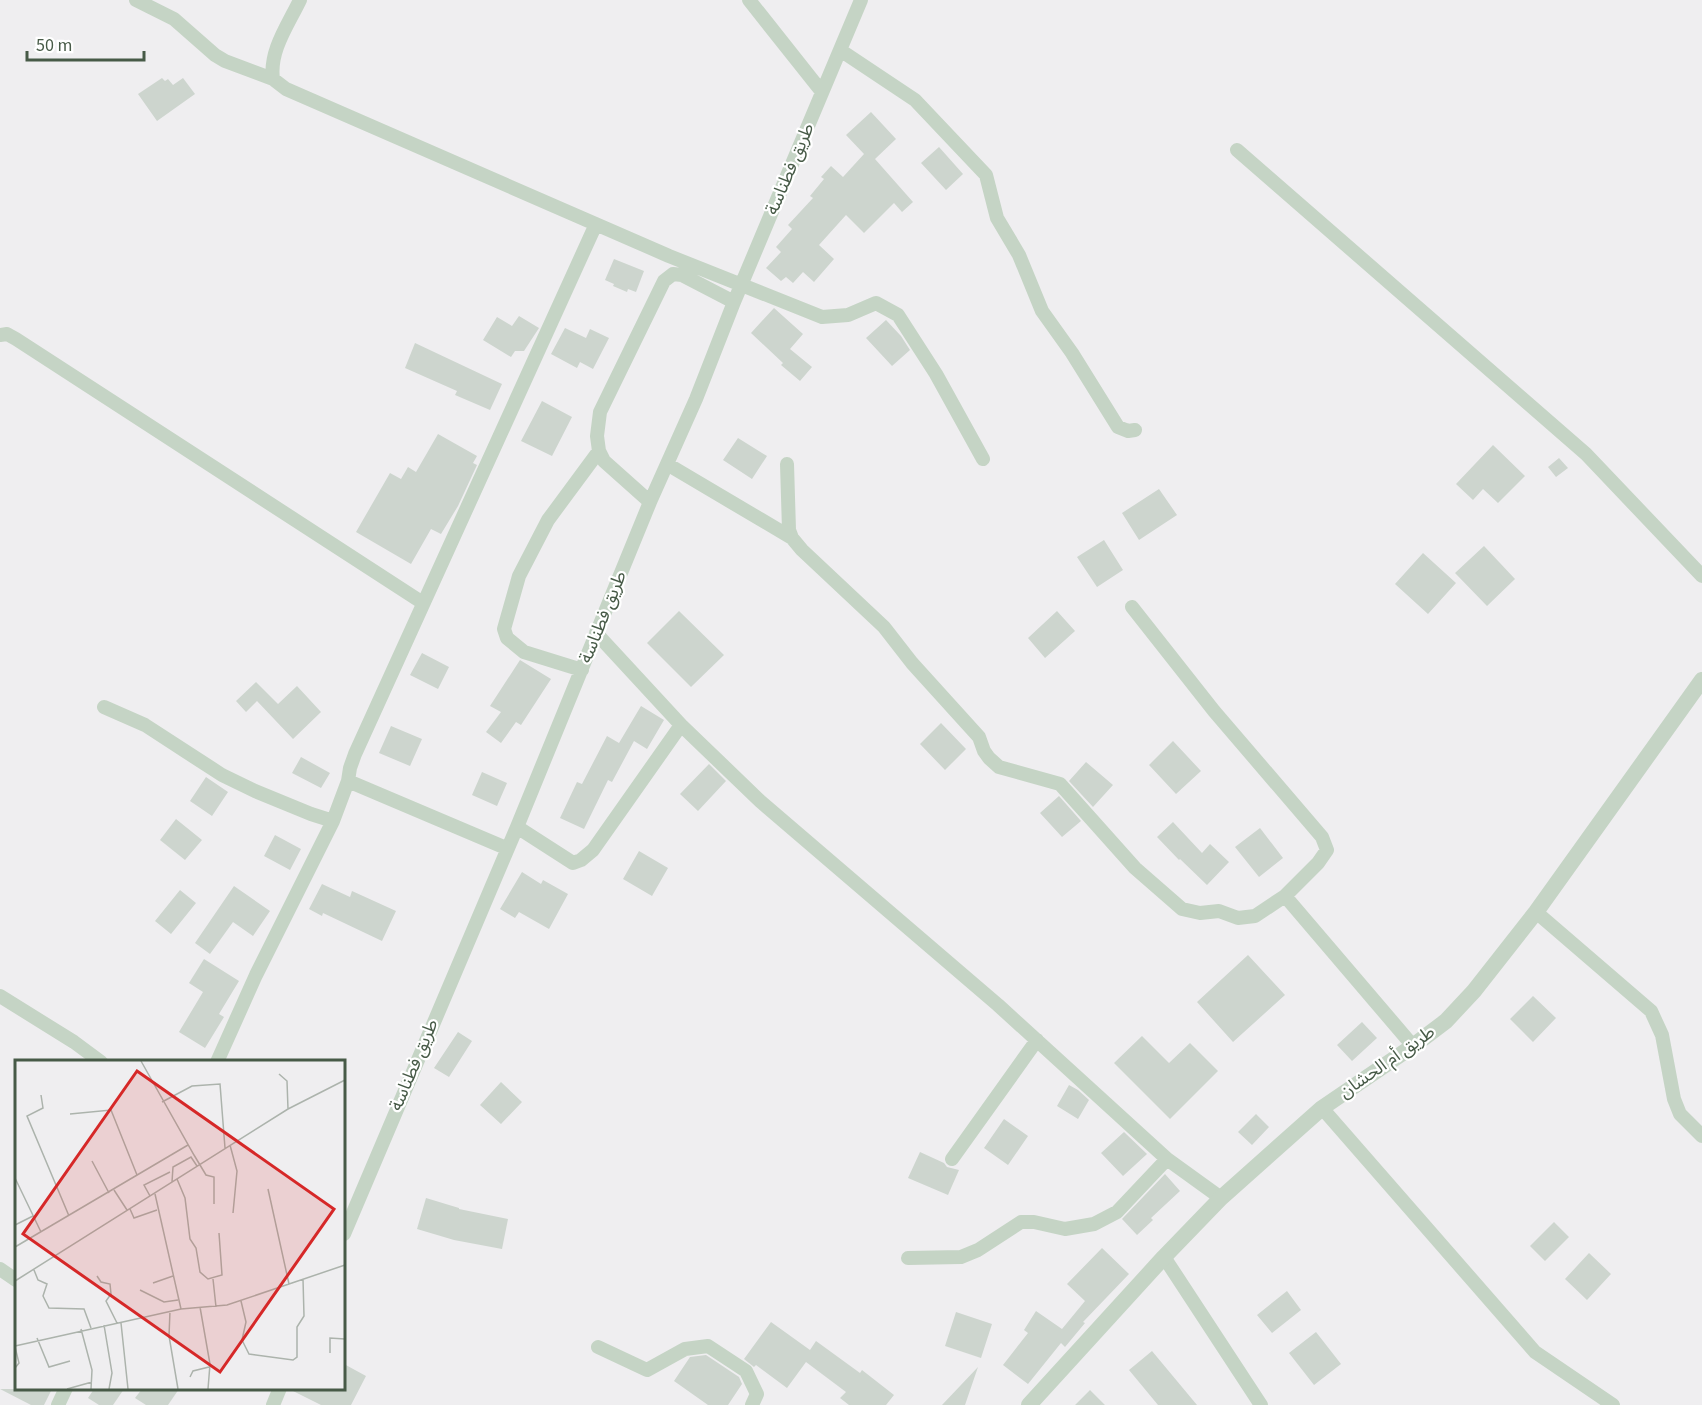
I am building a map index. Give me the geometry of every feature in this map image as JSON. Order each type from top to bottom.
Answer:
[{"type":"street","points":[[136,0],[174,19],[225,61],[273,79],[285,89],[669,256],[822,317],[848,315],[876,303],[898,315],[936,374],[983,459]]},
{"type":"street","points":[[273,79],[271,68],[277,46],[300,0]]},
{"type":"street","points":[[749,0],[822,92]]},
{"type":"street","name":"طريق فطناسة","points":[[345,1232],[517,827],[650,501],[696,399],[734,302],[861,0]]},
{"type":"street","points":[[840,50],[915,100],[986,175],[997,218],[1019,255],[1042,310],[1118,427],[1128,431],[1135,430]]},
{"type":"street","points":[[1237,150],[1586,454],[1702,576]]},
{"type":"street","points":[[218,1060],[256,975],[333,821],[355,754],[596,224]]},
{"type":"street","points":[[650,501],[604,460],[599,451],[597,436],[600,412],[664,281],[673,274],[682,275],[734,302]]},
{"type":"street","points":[[0,335],[7,334],[16,339],[423,603]]},
{"type":"street","points":[[582,670],[524,652],[507,638],[504,629],[519,576],[548,520],[599,451]]},
{"type":"street","points":[[667,464],[792,538]]},
{"type":"street","points":[[787,464],[789,530],[792,538],[884,627],[912,663],[979,736],[989,758],[999,767],[1060,784],[1135,868],[1182,909],[1200,913],[1220,911],[1238,918],[1255,916],[1285,896],[1318,863],[1327,850],[1322,837],[1214,711],[1132,607]]},
{"type":"street","points":[[596,633],[681,725],[760,801],[998,1005],[1167,1159],[1221,1198]]},
{"type":"street","name":"طريق أم الحشان","points":[[1029,1405],[1221,1198],[1322,1108],[1413,1046],[1446,1020],[1474,991],[1536,912],[1702,680]]},
{"type":"street","points":[[104,707],[145,725],[222,776],[310,814],[333,821]]},
{"type":"street","points":[[517,827],[573,863],[581,860],[593,850],[681,725]]},
{"type":"street","points":[[348,781],[507,848]]},
{"type":"street","points":[[1285,896],[1413,1046]]},
{"type":"street","points":[[1536,912],[1651,1011],[1662,1035],[1674,1099],[1680,1114],[1702,1136]]},
{"type":"street","points":[[0,996],[74,1042],[98,1060]]},
{"type":"street","points":[[952,1159],[1037,1040]]},
{"type":"street","points":[[1322,1108],[1535,1352],[1613,1405]]},
{"type":"street","points":[[908,1258],[961,1257],[978,1250],[1022,1222],[1034,1222],[1065,1229],[1094,1224],[1117,1212],[1167,1159]]},
{"type":"street","points":[[1164,1257],[1261,1405]]},
{"type":"street","points":[[0,1269],[15,1279]]},
{"type":"street","points":[[598,1347],[646,1370],[685,1349],[708,1346],[746,1371],[757,1394],[752,1405]]},
{"type":"street","points":[[58,1405],[66,1390]]},
{"type":"street","points":[[273,1405],[280,1390]]},
{"type":"building","points":[[162,78],[165,81],[168,79],[173,85],[183,78],[195,94],[157,121],[138,94]]},
{"type":"building","points":[[871,112],[896,139],[875,159],[913,202],[902,212],[894,203],[864,233],[846,215],[819,245],[834,259],[814,282],[803,272],[793,283],[786,277],[781,281],[766,268],[781,252],[776,247],[792,229],[788,225],[813,198],[810,196],[824,179],[821,177],[831,166],[843,177],[864,154],[846,135]]},
{"type":"building","points":[[939,147],[963,174],[946,190],[921,163]]},
{"type":"building","points":[[614,259],[644,271],[636,292],[628,289],[627,292],[605,280]]},
{"type":"building","points":[[774,308],[803,334],[790,349],[812,367],[800,381],[781,365],[783,363],[751,333]]},
{"type":"building","points":[[519,316],[539,328],[524,351],[515,351],[511,357],[483,340],[497,317],[512,326]]},
{"type":"building","points":[[886,320],[910,350],[892,366],[866,338]]},
{"type":"building","points":[[565,328],[586,338],[590,329],[609,338],[593,369],[580,362],[577,368],[551,354]]},
{"type":"building","points":[[415,343],[502,384],[490,410],[455,395],[457,391],[405,368]]},
{"type":"building","points":[[542,401],[572,417],[552,456],[521,441]]},
{"type":"building","points":[[438,434],[477,456],[473,463],[477,465],[458,506],[441,534],[431,529],[411,564],[356,532],[390,473],[401,479],[408,467],[416,472]]},
{"type":"building","points":[[738,438],[767,456],[752,479],[723,460]]},
{"type":"building","points":[[1493,445],[1525,476],[1498,503],[1483,489],[1473,500],[1456,484]]},
{"type":"building","points":[[1559,458],[1568,468],[1556,477],[1548,467]]},
{"type":"building","points":[[1159,489],[1177,515],[1139,540],[1122,513]]},
{"type":"building","points":[[1104,540],[1123,570],[1097,587],[1077,557]]},
{"type":"building","points":[[1484,546],[1515,579],[1487,606],[1455,573]]},
{"type":"building","points":[[1423,553],[1456,583],[1428,614],[1395,584]]},
{"type":"building","points":[[679,611],[724,655],[691,687],[647,643]]},
{"type":"building","points":[[1057,611],[1075,631],[1045,658],[1028,638]]},
{"type":"building","points":[[422,653],[449,667],[438,689],[410,675]]},
{"type":"building","points":[[520,660],[551,679],[521,725],[516,722],[501,743],[486,732],[501,712],[490,706]]},
{"type":"building","points":[[256,682],[278,704],[297,686],[321,712],[293,739],[257,701],[246,712],[236,701]]},
{"type":"building","points":[[641,706],[664,720],[647,749],[634,741],[612,782],[608,780],[584,829],[560,818],[577,782],[582,784],[607,736],[619,743]]},
{"type":"building","points":[[941,723],[966,749],[945,770],[920,744]]},
{"type":"building","points":[[391,726],[422,739],[410,766],[379,753]]},
{"type":"building","points":[[1173,741],[1201,771],[1176,794],[1149,765]]},
{"type":"building","points":[[301,757],[330,773],[321,788],[292,773]]},
{"type":"building","points":[[1086,762],[1113,785],[1093,807],[1069,781]]},
{"type":"building","points":[[709,764],[726,781],[698,811],[680,794]]},
{"type":"building","points":[[482,772],[507,783],[497,806],[472,795]]},
{"type":"building","points":[[206,777],[228,792],[212,816],[190,801]]},
{"type":"building","points":[[1059,796],[1081,821],[1062,837],[1040,813]]},
{"type":"building","points":[[176,819],[202,840],[185,860],[160,840]]},
{"type":"building","points":[[1173,822],[1202,853],[1210,844],[1229,862],[1207,885],[1157,837]]},
{"type":"building","points":[[1260,828],[1283,858],[1259,877],[1235,847]]},
{"type":"building","points":[[275,835],[301,849],[290,870],[264,856]]},
{"type":"building","points":[[639,851],[668,868],[652,896],[623,879]]},
{"type":"building","points":[[522,872],[541,884],[543,880],[568,894],[549,929],[519,912],[515,918],[500,909]]},
{"type":"building","points":[[322,884],[350,897],[352,891],[396,911],[382,941],[323,913],[322,916],[309,909]]},
{"type":"building","points":[[234,886],[270,911],[253,936],[233,922],[210,954],[195,943]]},
{"type":"building","points":[[180,890],[196,903],[171,934],[155,921]]},
{"type":"building","points":[[1248,955],[1285,995],[1233,1042],[1197,1002]]},
{"type":"building","points":[[204,959],[239,981],[219,1014],[224,1017],[205,1048],[179,1032],[203,992],[189,983]]},
{"type":"building","points":[[1533,996],[1556,1018],[1533,1042],[1510,1019]]},
{"type":"building","points":[[1362,1022],[1377,1038],[1352,1061],[1337,1045]]},
{"type":"building","points":[[458,1032],[472,1041],[449,1077],[434,1068]]},
{"type":"building","points":[[1142,1036],[1169,1063],[1190,1043],[1218,1071],[1170,1119],[1114,1063]]},
{"type":"building","points":[[501,1082],[522,1102],[501,1124],[480,1105]]},
{"type":"building","points":[[1069,1085],[1089,1100],[1078,1119],[1057,1106]]},
{"type":"building","points":[[1256,1114],[1269,1127],[1252,1145],[1238,1132]]},
{"type":"building","points":[[1004,1119],[1028,1136],[1008,1165],[984,1148]]},
{"type":"building","points":[[1124,1132],[1147,1154],[1123,1176],[1101,1153]]},
{"type":"building","points":[[920,1152],[944,1163],[947,1167],[959,1170],[948,1195],[908,1178]]},
{"type":"building","points":[[1165,1174],[1180,1191],[1151,1218],[1153,1220],[1137,1235],[1122,1219]]},
{"type":"building","points":[[426,1198],[459,1209],[508,1219],[502,1249],[454,1240],[417,1229]]},
{"type":"building","points":[[1554,1222],[1569,1237],[1545,1261],[1530,1246]]},
{"type":"building","points":[[1102,1248],[1129,1274],[1083,1322],[1085,1323],[1065,1347],[1061,1343],[1028,1384],[1003,1365],[1028,1333],[1024,1330],[1036,1311],[1062,1329],[1085,1301],[1067,1284]]},
{"type":"building","points":[[1589,1253],[1611,1274],[1587,1300],[1565,1279]]},
{"type":"building","points":[[1287,1291],[1301,1310],[1272,1333],[1257,1315]]},
{"type":"building","points":[[956,1312],[992,1324],[981,1358],[945,1346]]},
{"type":"building","points":[[771,1322],[810,1350],[816,1341],[860,1373],[862,1370],[894,1395],[886,1405],[849,1405],[840,1398],[846,1392],[806,1362],[787,1388],[744,1359]]},
{"type":"building","points":[[1316,1332],[1341,1364],[1314,1385],[1289,1353]]},
{"type":"building","points":[[1152,1351],[1197,1405],[1158,1405],[1129,1370]]},
{"type":"building","points":[[706,1355],[739,1377],[742,1384],[728,1405],[708,1405],[674,1381],[690,1357]]},
{"type":"building","points":[[345,1365],[366,1376],[351,1405],[321,1405],[291,1390],[345,1390]]},
{"type":"building","points":[[978,1367],[965,1405],[942,1405]]},
{"type":"building","points":[[0,1389],[52,1390],[44,1405],[31,1405]]},
{"type":"building","points":[[93,1390],[123,1390],[113,1405],[99,1405],[88,1398]]},
{"type":"building","points":[[141,1390],[178,1390],[168,1405],[146,1405],[135,1398]]},
{"type":"building","points":[[1090,1390],[1105,1405],[1075,1405]]}]
